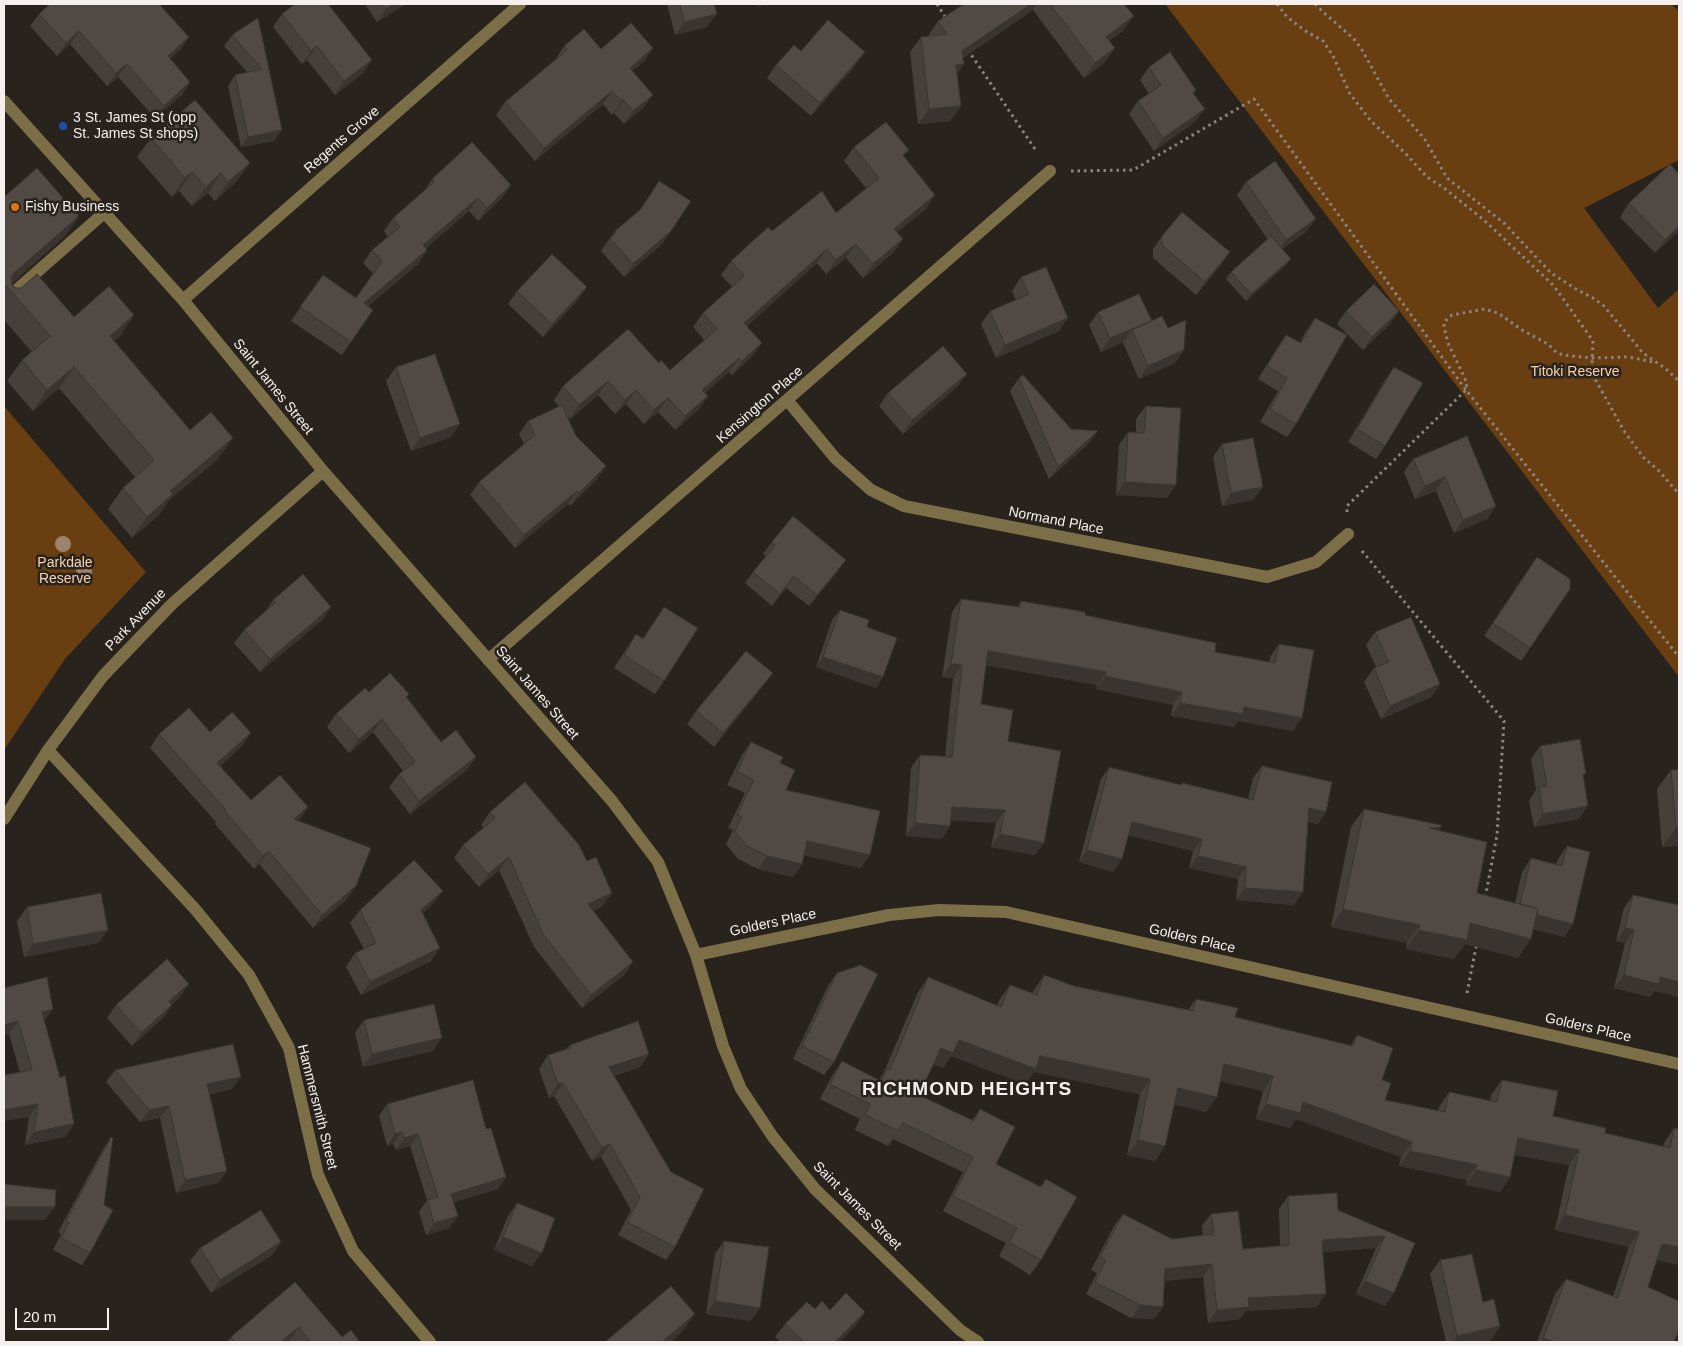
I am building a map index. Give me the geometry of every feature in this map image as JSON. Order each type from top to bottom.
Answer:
[{"type":"street","name":"Regents Grove","points":[[183,300],[520,4]]},
{"type":"street","name":"Saint James Street","points":[[4,101],[183,300],[323,471],[612,801],[658,862],[696,955],[723,1046],[741,1089],[772,1137],[815,1189],[960,1330],[978,1342]]},
{"type":"street","name":"Kensington Place","points":[[488,660],[1050,171]]},
{"type":"street","points":[[4,301],[104,214]]},
{"type":"street","name":"Normand Place","points":[[788,400],[836,458],[871,490],[904,506],[1267,577],[1316,562],[1348,534]]},
{"type":"street","name":"Park Avenue","points":[[4,819],[48,750],[103,676],[172,604],[323,471]]},
{"type":"street","name":"Hammersmith Street","points":[[48,750],[195,909],[248,975],[289,1048],[318,1175],[353,1251],[430,1342]]},
{"type":"street","name":"Golders Place","points":[[696,955],[889,915],[940,910],[1006,912],[1679,1064]]},
{"type":"path","points":[[937,4],[953,28]]},
{"type":"path","points":[[1277,4],[1287,17],[1323,41],[1334,56],[1350,94],[1371,121],[1427,177],[1444,188],[1485,221],[1554,286],[1594,341],[1592,358],[1595,379],[1624,431],[1643,458],[1659,471],[1679,494]]},
{"type":"path","points":[[1316,4],[1353,38],[1361,48],[1389,99],[1424,138],[1447,178],[1505,224],[1551,274],[1604,306],[1642,353],[1679,381]]},
{"type":"path","points":[[964,44],[1050,171],[1133,170],[1254,99],[1466,390],[1679,657]]},
{"type":"path","points":[[1485,901],[1497,835],[1504,721],[1348,534],[1347,506],[1466,390],[1467,383],[1448,343],[1444,327],[1444,322],[1447,318],[1485,310],[1498,313],[1563,355],[1592,358],[1628,357],[1654,362]]},
{"type":"path","points":[[1463,1016],[1477,940]]},
{"type":"green space","name":"Titoki Reserve","points":[[1165,4],[1671,4],[1679,11],[1679,160],[1584,208],[1658,308],[1679,289],[1679,677]]},
{"type":"green space","name":"Parkdale Reserve","points":[[4,406],[146,572],[65,659],[4,750]]},
{"type":"building","points":[[50,4],[159,4],[189,37],[168,56],[190,82],[164,106],[127,64],[116,73],[79,31],[66,43],[39,14]]},
{"type":"building","points":[[295,4],[328,4],[372,60],[344,81],[317,46],[311,51],[282,14]]},
{"type":"building","points":[[382,4],[394,4],[386,9]]},
{"type":"building","points":[[680,4],[714,4],[717,14],[684,22]]},
{"type":"building","points":[[964,4],[1031,4],[962,51],[964,64],[956,65],[961,106],[929,109],[921,37],[947,34],[938,21]]},
{"type":"building","points":[[1050,4],[1124,4],[1134,16],[1106,37],[1115,48],[1095,63]]},
{"type":"building","points":[[258,18],[282,130],[248,137],[235,75],[262,69],[232,35]]},
{"type":"building","points":[[828,20],[865,52],[820,103],[776,65],[794,45],[801,51]]},
{"type":"building","points":[[631,23],[653,48],[630,68],[653,95],[633,111],[624,100],[622,101],[612,91],[544,148],[505,102],[567,50],[564,46],[584,29],[601,49]]},
{"type":"building","points":[[1170,52],[1196,90],[1193,93],[1205,109],[1163,138],[1138,101],[1161,85],[1149,67]]},
{"type":"building","points":[[195,100],[250,163],[228,182],[221,173],[206,187],[192,172],[185,178],[151,138]]},
{"type":"building","points":[[886,122],[909,150],[903,155],[935,195],[894,229],[903,239],[873,264],[856,244],[836,260],[827,249],[744,323],[762,343],[742,361],[739,358],[702,390],[708,396],[685,416],[668,398],[654,410],[636,390],[625,400],[608,381],[579,405],[563,386],[628,329],[659,363],[661,360],[670,370],[717,329],[703,313],[744,276],[731,261],[768,227],[772,231],[822,191],[836,213],[879,178],[854,147]]},
{"type":"building","points":[[472,142],[511,185],[487,208],[478,198],[423,245],[427,250],[364,303],[373,310],[351,342],[300,307],[323,275],[356,298],[382,261],[372,250],[400,227],[393,218],[434,182],[432,179]]},
{"type":"building","points":[[1275,161],[1316,219],[1286,240],[1246,182]]},
{"type":"building","points":[[1670,164],[1679,174],[1679,226],[1665,240],[1629,203]]},
{"type":"building","points":[[37,168],[79,216],[13,274],[11,278],[12,285],[16,288],[21,288],[37,274],[74,317],[109,286],[134,315],[110,336],[190,430],[211,412],[233,438],[170,491],[173,494],[147,517],[123,488],[154,460],[74,367],[47,390],[22,360],[50,336],[7,286],[4,288],[4,197]]},
{"type":"building","points":[[659,181],[691,201],[671,231],[633,264],[610,238],[615,231],[641,209]]},
{"type":"building","points":[[1182,212],[1230,252],[1205,282],[1162,245],[1162,236]]},
{"type":"building","points":[[1271,236],[1291,259],[1251,294],[1231,272]]},
{"type":"building","points":[[552,254],[587,287],[552,324],[517,291]]},
{"type":"building","points":[[1046,267],[1068,318],[1005,345],[990,311],[1029,294],[1021,277]]},
{"type":"building","points":[[1374,284],[1399,311],[1372,337],[1346,311]]},
{"type":"building","points":[[1139,294],[1152,321],[1110,338],[1098,312]]},
{"type":"building","points":[[1162,316],[1168,328],[1186,320],[1184,350],[1148,366],[1132,330]]},
{"type":"building","points":[[1315,318],[1347,335],[1296,424],[1270,409],[1287,378],[1267,366],[1286,335],[1301,343]]},
{"type":"building","points":[[943,346],[967,374],[912,420],[888,393]]},
{"type":"building","points":[[435,354],[460,424],[420,438],[396,367]]},
{"type":"building","points":[[1394,367],[1423,383],[1385,446],[1357,429]]},
{"type":"building","points":[[1023,375],[1071,429],[1098,431],[1058,467],[1019,378]]},
{"type":"building","points":[[562,405],[576,436],[606,466],[579,493],[577,491],[524,535],[479,482],[535,435],[528,421]]},
{"type":"building","points":[[1146,406],[1181,408],[1176,485],[1125,482],[1128,432],[1144,433]]},
{"type":"building","points":[[1467,436],[1496,506],[1463,520],[1445,477],[1425,486],[1413,459]]},
{"type":"building","points":[[1253,438],[1263,487],[1231,493],[1222,444]]},
{"type":"building","points":[[793,516],[846,560],[817,595],[794,576],[780,594],[753,572],[775,545],[771,543]]},
{"type":"building","points":[[1537,557],[1570,579],[1570,589],[1530,648],[1493,623]]},
{"type":"building","points":[[303,574],[331,607],[270,659],[244,630],[275,603],[273,600]]},
{"type":"building","points":[[961,599],[1020,607],[1021,601],[1085,612],[1085,615],[1216,643],[1215,652],[1275,663],[1279,644],[1314,650],[1302,718],[1244,707],[1243,714],[1180,703],[1182,692],[1105,676],[1106,672],[988,651],[981,704],[1013,710],[1008,741],[1061,751],[1044,843],[1000,834],[1005,810],[952,807],[950,826],[915,823],[920,755],[952,757],[962,665],[951,664]]},
{"type":"building","points":[[664,607],[698,628],[664,681],[624,655],[636,634],[643,639]]},
{"type":"building","points":[[840,610],[869,620],[867,627],[897,638],[883,677],[823,657]]},
{"type":"building","points":[[1411,617],[1440,684],[1390,706],[1374,668],[1389,662],[1375,632]]},
{"type":"building","points":[[746,651],[773,673],[723,733],[696,711]]},
{"type":"building","points":[[390,673],[409,694],[406,697],[441,742],[456,730],[476,757],[419,801],[399,774],[415,762],[382,719],[359,739],[336,714],[365,688],[369,692]]},
{"type":"building","points":[[189,708],[210,732],[232,712],[251,733],[217,763],[251,800],[280,775],[308,807],[294,819],[371,848],[356,886],[322,915],[269,851],[263,856],[225,809],[159,734]]},
{"type":"building","points":[[1580,739],[1586,774],[1583,774],[1588,806],[1543,814],[1539,787],[1547,786],[1540,746]]},
{"type":"building","points":[[751,742],[783,757],[780,763],[795,770],[786,790],[880,811],[870,855],[807,841],[802,864],[767,856],[747,846],[735,831],[742,817],[737,815],[754,780],[737,772]]},
{"type":"building","points":[[1262,766],[1332,782],[1326,812],[1309,808],[1303,892],[1245,888],[1246,867],[1198,856],[1202,839],[1132,822],[1122,859],[1087,850],[1109,767],[1253,800]]},
{"type":"building","points":[[1679,769],[1679,827],[1676,828],[1671,770]]},
{"type":"building","points":[[525,782],[579,845],[587,861],[596,857],[612,893],[588,904],[633,962],[591,995],[543,934],[509,857],[488,874],[463,845],[495,818],[490,812]]},
{"type":"building","points":[[1364,809],[1441,825],[1441,827],[1429,828],[1487,842],[1477,893],[1538,909],[1531,939],[1470,923],[1467,940],[1419,930],[1420,925],[1343,909]]},
{"type":"building","points":[[1567,846],[1590,852],[1573,924],[1537,915],[1538,909],[1520,904],[1531,858],[1562,866]]},
{"type":"building","points":[[414,860],[443,891],[421,910],[440,948],[370,982],[355,953],[376,943],[360,910]]},
{"type":"building","points":[[101,893],[108,930],[33,944],[27,907]]},
{"type":"building","points":[[1633,895],[1679,905],[1679,982],[1660,977],[1659,984],[1624,975],[1634,930],[1625,928]]},
{"type":"building","points":[[167,959],[189,984],[169,1001],[172,1005],[141,1033],[116,1005]]},
{"type":"building","points":[[861,965],[878,974],[834,1062],[802,1046],[837,973]]},
{"type":"building","points":[[1044,975],[1074,986],[1193,1011],[1196,999],[1238,1008],[1235,1017],[1353,1046],[1357,1035],[1393,1048],[1382,1080],[1391,1083],[1385,1100],[1445,1112],[1449,1092],[1497,1102],[1502,1080],[1558,1091],[1553,1116],[1606,1128],[1605,1133],[1670,1148],[1674,1128],[1679,1129],[1679,1247],[1662,1244],[1648,1287],[1679,1301],[1679,1331],[1674,1342],[1555,1342],[1543,1338],[1566,1279],[1618,1298],[1639,1232],[1565,1215],[1579,1150],[1518,1138],[1510,1177],[1476,1170],[1477,1165],[1410,1151],[1412,1142],[1303,1102],[1300,1113],[1266,1104],[1273,1076],[1224,1064],[1217,1097],[1178,1088],[1165,1146],[1138,1140],[1150,1079],[1040,1056],[1036,1069],[959,1040],[953,1053],[941,1048],[919,1095],[974,1121],[980,1109],[1015,1127],[996,1164],[1041,1187],[1046,1179],[1077,1197],[1041,1260],[1009,1242],[1017,1228],[953,1196],[973,1157],[903,1123],[899,1131],[865,1115],[870,1104],[830,1084],[842,1061],[881,1081],[887,1069],[890,1070],[928,977],[1001,1007],[1010,985],[1037,995]]},
{"type":"building","points":[[47,977],[53,1009],[42,1012],[60,1078],[65,1075],[74,1124],[34,1132],[38,1104],[4,1110],[4,1075],[32,1070],[18,1021],[4,1025],[4,988]]},
{"type":"building","points":[[434,1004],[442,1038],[372,1054],[364,1020]]},
{"type":"building","points":[[638,1021],[649,1054],[609,1067],[671,1172],[704,1189],[675,1247],[627,1222],[640,1197],[610,1144],[602,1148],[563,1083],[558,1084],[548,1055],[571,1048],[570,1045]]},
{"type":"building","points":[[233,1044],[241,1077],[207,1084],[227,1171],[185,1180],[169,1106],[149,1110],[115,1070]]},
{"type":"building","points":[[473,1080],[486,1129],[491,1128],[506,1177],[451,1194],[458,1216],[434,1223],[427,1200],[438,1197],[418,1134],[404,1138],[402,1132],[395,1134],[387,1104]]},
{"type":"building","points":[[111,1137],[113,1138],[104,1205],[113,1210],[90,1253],[61,1238],[69,1223],[66,1221]]},
{"type":"building","points":[[4,1184],[56,1190],[55,1207],[4,1207]]},
{"type":"building","points":[[1337,1193],[1338,1210],[1415,1243],[1394,1293],[1365,1281],[1385,1236],[1322,1240],[1326,1294],[1248,1298],[1249,1307],[1217,1310],[1212,1264],[1165,1269],[1163,1307],[1140,1305],[1095,1282],[1106,1260],[1100,1257],[1123,1214],[1172,1239],[1214,1234],[1211,1214],[1238,1211],[1243,1249],[1289,1245],[1288,1196]]},
{"type":"building","points":[[517,1203],[555,1218],[542,1253],[503,1237]]},
{"type":"building","points":[[261,1210],[281,1242],[220,1280],[200,1248]]},
{"type":"building","points":[[724,1241],[769,1247],[760,1308],[715,1301]]},
{"type":"building","points":[[1472,1254],[1483,1302],[1494,1299],[1500,1326],[1457,1336],[1440,1260]]},
{"type":"building","points":[[295,1282],[342,1337],[351,1330],[360,1342],[310,1342],[299,1327],[281,1342],[235,1342],[231,1337]]},
{"type":"building","points":[[671,1286],[695,1314],[662,1342],[605,1342]]},
{"type":"building","points":[[846,1293],[865,1312],[835,1342],[804,1342],[785,1324],[807,1302],[815,1309],[822,1301],[830,1310]]},
{"type":"place","name":"3 St. James St (opp St. James St shops)","points":[[63,126]]},
{"type":"place","name":"Fishy Business","points":[[15,207]]},
{"type":"district","name":"RICHMOND HEIGHTS","points":[[967,1090]]}]
